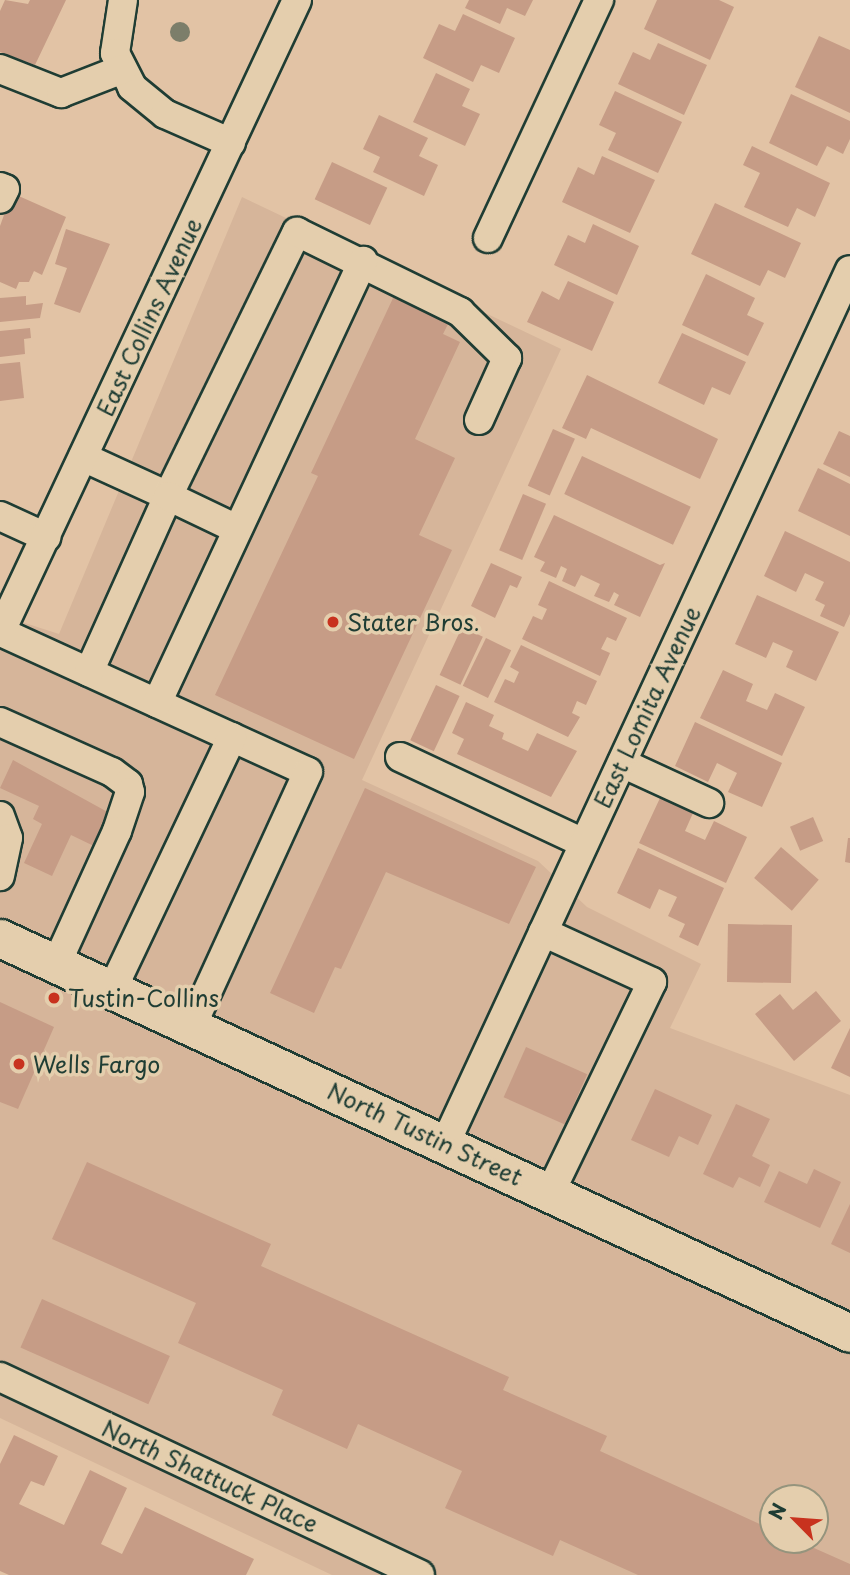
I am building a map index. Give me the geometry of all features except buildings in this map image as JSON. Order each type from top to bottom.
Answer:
[{"type":"main road","name":"North Tustin Street","points":[[0,938],[850,1333]]},
{"type":"street","points":[[123,0],[115,53],[132,88],[165,114],[231,143]]},
{"type":"street","name":"East Collins Avenue","points":[[0,632],[297,0]]},
{"type":"street","points":[[488,238],[599,0]]},
{"type":"street","points":[[0,69],[61,93],[123,69]]},
{"type":"street","points":[[0,187],[5,189],[0,199]]},
{"type":"street","points":[[89,672],[167,496],[297,232],[363,261],[460,312],[507,358],[479,420]]},
{"type":"street","points":[[157,703],[363,261]]},
{"type":"street","name":"East Lomita Avenue","points":[[445,1144],[850,270]]},
{"type":"street","points":[[83,457],[237,529]]},
{"type":"street","points":[[0,516],[46,537]]},
{"type":"street","points":[[0,632],[308,772],[192,1025]]},
{"type":"street","points":[[0,722],[112,772],[128,783],[128,807],[56,965]]},
{"type":"street","points":[[112,989],[232,737]]},
{"type":"street","points":[[400,757],[584,843]]},
{"type":"street","points":[[622,763],[709,803]]},
{"type":"street","points":[[0,816],[8,838],[0,876]]},
{"type":"street","points":[[543,932],[652,982],[550,1193]]},
{"type":"street","name":"North Shattuck Place","points":[[0,1377],[420,1575]]},
{"type":"shaded area","points":[[242,197],[561,349],[362,780],[538,861],[587,907],[701,964],[670,1028],[850,1095],[850,1575],[332,1575],[0,1418],[0,615],[59,634]]},
{"type":"place","name":"Stater Bros.","points":[[333,622]]},
{"type":"place","name":"Tustin-Collins","points":[[54,998]]},
{"type":"place","name":"Wells Fargo","points":[[19,1064]]}]
